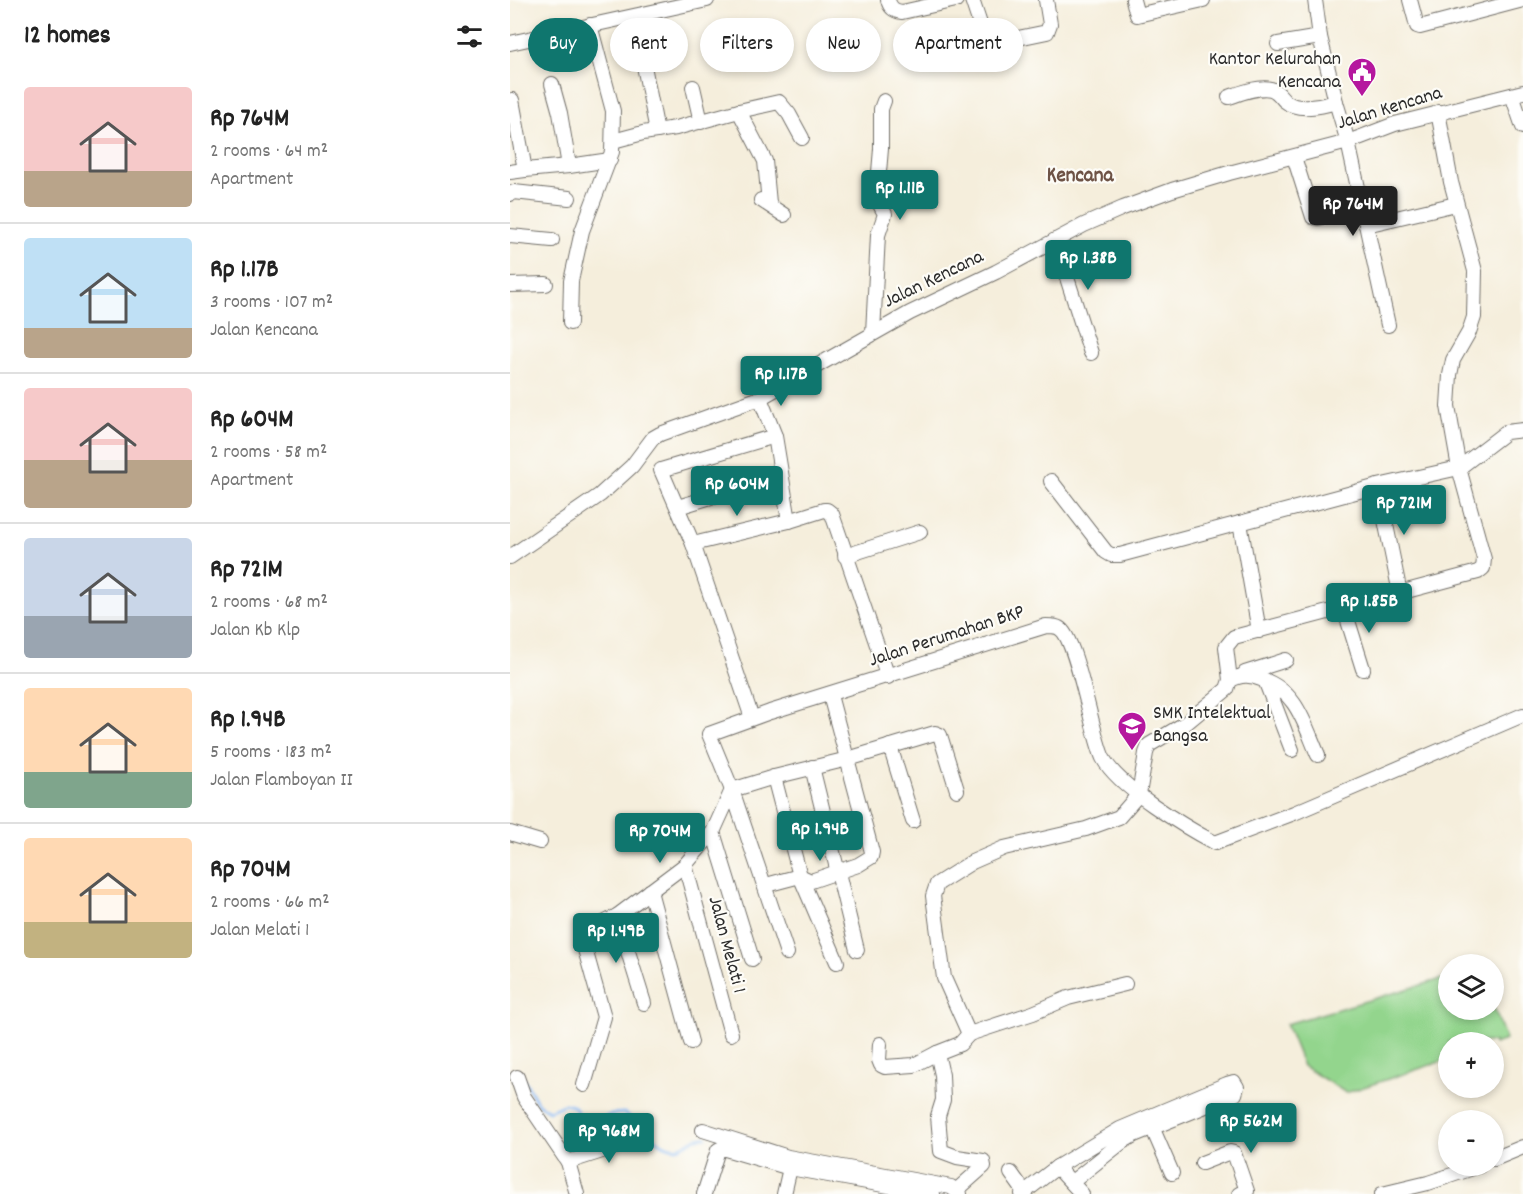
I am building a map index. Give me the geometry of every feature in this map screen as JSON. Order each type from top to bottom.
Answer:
[{"type":"street","points":[[598,23],[684,2],[707,0]]},
{"type":"street","points":[[888,0],[890,6],[902,12],[956,0]]},
{"type":"street","points":[[972,0],[986,42],[989,44],[1047,32],[1050,24],[1046,0]]},
{"type":"street","points":[[1133,0],[1137,15],[1203,0]]},
{"type":"street","points":[[1315,0],[1320,37],[1348,142],[1388,326]]},
{"type":"street","points":[[1410,0],[1417,26],[1420,27],[1523,0]]},
{"type":"street","points":[[1278,44],[1320,37]]},
{"type":"street","points":[[510,43],[528,39]]},
{"type":"street","points":[[570,323],[571,281],[577,251],[582,231],[610,160],[613,141],[612,108],[598,54]]},
{"type":"street","points":[[645,72],[657,131]]},
{"type":"street","points":[[552,84],[560,113],[569,166]]},
{"type":"street","points":[[693,87],[701,122]]},
{"type":"street","points":[[1229,97],[1268,89],[1276,91],[1286,101],[1296,106],[1319,106],[1336,102]]},
{"type":"street","points":[[1518,94],[1523,127]]},
{"type":"street","name":"Jalan Kencana","points":[[510,557],[600,495],[636,462],[653,438],[674,428],[760,398],[873,333],[1084,225],[1172,190],[1348,142],[1395,124],[1438,112],[1518,94]]},
{"type":"street","points":[[512,100],[525,170]]},
{"type":"street","points":[[873,333],[878,235],[885,214],[878,201],[881,149],[880,109],[885,101]]},
{"type":"street","points":[[613,141],[779,102],[789,114],[802,138]]},
{"type":"street","points":[[739,111],[765,161],[764,201],[784,215]]},
{"type":"street","points":[[1236,677],[1226,651],[1228,643],[1234,637],[1478,572],[1483,567],[1484,559],[1459,468],[1450,420],[1448,392],[1453,360],[1474,317],[1476,288],[1472,260],[1456,204],[1438,112]]},
{"type":"street","points":[[1294,157],[1313,217],[1362,209]]},
{"type":"street","points":[[510,172],[610,160]]},
{"type":"street","points":[[510,194],[514,192],[569,198]]},
{"type":"street","points":[[1366,225],[1456,204]]},
{"type":"street","points":[[510,236],[552,240]]},
{"type":"street","points":[[1054,240],[1091,352]]},
{"type":"street","points":[[510,285],[546,284]]},
{"type":"street","points":[[760,398],[775,436],[789,521]]},
{"type":"street","points":[[1051,481],[1106,552],[1111,555],[1120,555],[1378,486],[1459,468],[1506,432],[1523,430]]},
{"type":"street","points":[[752,718],[693,544],[662,470],[775,436]]},
{"type":"street","points":[[678,507],[780,476]]},
{"type":"street","points":[[1378,486],[1400,593]]},
{"type":"street","points":[[693,544],[827,510],[832,514],[888,677]]},
{"type":"street","points":[[1240,523],[1258,631]]},
{"type":"street","points":[[845,556],[920,532]]},
{"type":"street","points":[[1344,608],[1363,669]]},
{"type":"street","name":"Jalan Perumahan BKP","points":[[732,790],[709,734],[752,718],[1046,626],[1060,628],[1066,636],[1103,758],[1122,780],[1139,794],[1188,828],[1215,843],[1304,809],[1523,715]]},
{"type":"street","points":[[969,1034],[944,978],[933,896],[937,884],[972,862],[1004,848],[1109,821],[1119,816],[1139,794],[1149,745],[1193,718],[1227,689],[1236,677],[1286,660]]},
{"type":"street","points":[[1236,677],[1265,680],[1285,691],[1295,704],[1318,755]]},
{"type":"street","points":[[1265,680],[1292,750]]},
{"type":"street","points":[[766,885],[800,876],[811,881],[858,865],[871,857],[872,852],[830,695]]},
{"type":"street","points":[[584,1085],[604,1017],[581,938],[583,933],[617,916],[685,865],[713,832],[732,790],[938,733],[957,790]]},
{"type":"street","points":[[890,746],[913,821]]},
{"type":"street","points":[[812,767],[857,950]]},
{"type":"street","points":[[774,777],[800,876],[837,963]]},
{"type":"street","points":[[732,790],[766,885],[787,953]]},
{"type":"street","points":[[713,832],[752,959]]},
{"type":"street","points":[[510,834],[540,842]]},
{"type":"street","name":"Jalan Melati 1","points":[[685,865],[731,1034]]},
{"type":"street","points":[[650,891],[691,1042]]},
{"type":"street","points":[[617,916],[644,1003]]},
{"type":"street","points":[[880,1044],[881,1065],[885,1067],[914,1065],[960,1044],[969,1034],[1040,1011],[1068,998],[1125,984]]},
{"type":"street","points":[[703,1130],[788,1157],[951,1186],[958,1192],[984,1166],[983,1161],[957,1157],[941,1151],[938,1116],[943,1100],[942,1075],[937,1053]]},
{"type":"street","points":[[517,1077],[524,1097],[568,1162],[577,1194]]},
{"type":"street","points":[[1011,1173],[1024,1193],[1057,1167],[1138,1120],[1234,1082],[1237,1087],[1235,1094],[1152,1127],[1122,1142],[1072,1182]]},
{"type":"street","points":[[1152,1127],[1172,1173]]},
{"type":"street","points":[[568,1162],[627,1143],[633,1138]]},
{"type":"street","points":[[704,1194],[718,1150],[722,1148],[790,1168],[933,1194]]},
{"type":"street","points":[[1504,1156],[1523,1148]]},
{"type":"street","points":[[1202,1163],[1230,1152],[1234,1153],[1246,1191],[1239,1194]]},
{"type":"street","points":[[1057,1167],[1082,1194]]},
{"type":"street","points":[[784,1194],[790,1168]]},
{"type":"street","points":[[1382,1194],[1448,1176]]},
{"type":"green space","points":[[1438,980],[1438,1020],[1498,1020],[1503,1032],[1438,1032],[1438,1063],[1346,1093],[1303,1066],[1286,1024]]},
{"type":"waterway","points":[[523,1078],[538,1104],[549,1111],[565,1104],[575,1107],[579,1117],[597,1122],[611,1114],[625,1113],[659,1142],[673,1148],[680,1147],[694,1139],[706,1137]]},
{"type":"place","name":"Kantor Kelurahan Kencana","points":[[1362,98]]},
{"type":"place","name":"SMK Intelektual Bangsa","points":[[1132,752]]},
{"type":"district","name":"Kencana","points":[[1080,177]]}]
